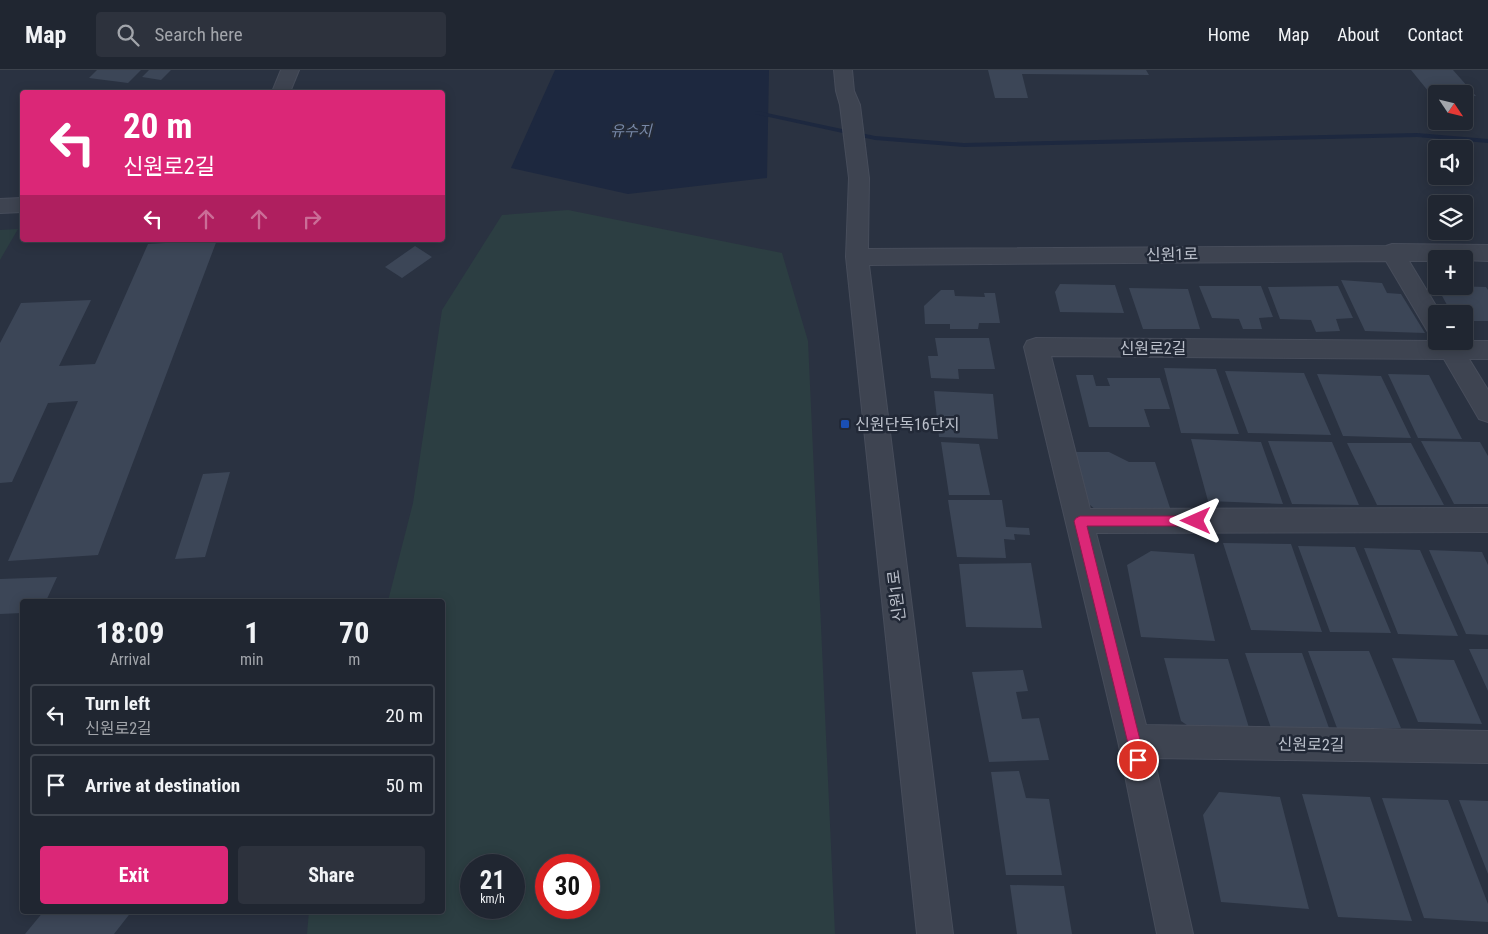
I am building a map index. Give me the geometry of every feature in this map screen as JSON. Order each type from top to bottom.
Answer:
[{"type":"street","points":[[281,90],[290,70]]},
{"type":"street","name":"신원1로","points":[[843,70],[845,91],[850,105],[859,178],[857,257],[935,934]]},
{"type":"street","points":[[0,206],[20,205]]},
{"type":"street","points":[[1392,252],[1428,313]]},
{"type":"street","name":"신원1로","points":[[857,257],[1392,252],[1488,253]]},
{"type":"street","name":"신원로2길","points":[[1176,934],[1134,740],[1036,347],[1428,345]]},
{"type":"street","points":[[1473,348],[1488,350]]},
{"type":"street","points":[[1451,350],[1488,412]]},
{"type":"street","points":[[1080,521],[1488,520]]},
{"type":"street","name":"신원로2길","points":[[1134,740],[1488,747]]},
{"type":"shaded area","points":[[568,210],[782,253],[808,341],[835,934],[307,934],[309,914],[445,914],[445,599],[389,599],[413,503],[442,310],[502,215]]},
{"type":"shaded area","points":[[18,229],[0,260],[0,230]]},
{"type":"water","name":"유수지","points":[[555,70],[769,70],[767,178],[628,194],[511,168]]},
{"type":"building","points":[[97,70],[141,70],[128,83],[89,78]]},
{"type":"building","points":[[149,70],[171,70],[161,80],[142,77]]},
{"type":"building","points":[[988,70],[1146,70],[1149,75],[1022,74],[1028,98],[995,98]]},
{"type":"building","points":[[1411,70],[1453,70],[1466,85],[1428,85],[1428,91]]},
{"type":"building","points":[[216,242],[98,555],[8,561],[78,401],[48,403],[12,482],[0,483],[0,343],[21,303],[91,300],[59,366],[95,364],[148,244]]},
{"type":"building","points":[[415,246],[432,257],[402,278],[385,267]]},
{"type":"building","points":[[1341,280],[1382,283],[1387,293],[1401,294],[1425,333],[1365,331]]},
{"type":"building","points":[[1060,284],[1115,285],[1124,313],[1060,312],[1055,292]]},
{"type":"building","points":[[1199,286],[1261,286],[1273,317],[1259,318],[1262,329],[1243,329],[1239,319],[1212,318]]},
{"type":"building","points":[[1338,286],[1353,318],[1336,319],[1340,331],[1316,332],[1311,320],[1280,319],[1268,287]]},
{"type":"building","points":[[1473,287],[1486,287],[1488,290],[1488,321],[1473,321],[1473,305],[1447,305],[1442,295],[1473,295]]},
{"type":"building","points":[[1129,288],[1188,289],[1200,329],[1143,329]]},
{"type":"building","points":[[941,290],[954,290],[955,296],[985,297],[984,293],[995,293],[1000,323],[979,323],[978,329],[950,329],[950,324],[925,324],[924,306]]},
{"type":"building","points":[[935,338],[989,338],[995,369],[958,369],[959,379],[931,378],[928,356],[938,356]]},
{"type":"building","points":[[1164,368],[1216,369],[1239,434],[1181,433]]},
{"type":"building","points":[[1225,371],[1304,373],[1331,435],[1248,433]]},
{"type":"building","points":[[1317,374],[1381,376],[1411,438],[1343,436]]},
{"type":"building","points":[[1388,374],[1429,375],[1462,439],[1418,438]]},
{"type":"building","points":[[1076,375],[1093,375],[1096,386],[1110,386],[1107,378],[1160,378],[1170,409],[1144,409],[1150,427],[1089,427]]},
{"type":"building","points":[[934,391],[993,394],[998,439],[939,437]]},
{"type":"building","points":[[1191,439],[1261,442],[1283,504],[1208,501]]},
{"type":"building","points":[[1268,441],[1332,442],[1359,505],[1292,504]]},
{"type":"building","points":[[1421,441],[1480,442],[1488,456],[1488,504],[1454,504]]},
{"type":"building","points":[[941,442],[979,444],[990,495],[949,495]]},
{"type":"building","points":[[1347,443],[1411,443],[1444,505],[1377,505]]},
{"type":"building","points":[[1071,452],[1109,452],[1129,462],[1155,462],[1171,511],[1097,511],[1083,499]]},
{"type":"building","points":[[230,472],[205,557],[175,559],[203,474]]},
{"type":"building","points":[[948,500],[1002,500],[1006,527],[1029,528],[1030,535],[1014,534],[1015,540],[1004,539],[1006,558],[957,557]]},
{"type":"building","points":[[1223,543],[1291,544],[1322,632],[1251,630]]},
{"type":"building","points":[[1298,546],[1355,547],[1391,633],[1330,632]]},
{"type":"building","points":[[1364,548],[1420,550],[1458,636],[1398,634]]},
{"type":"building","points":[[1429,550],[1482,552],[1488,565],[1488,635],[1466,634]]},
{"type":"building","points":[[1151,551],[1194,554],[1215,641],[1141,637],[1127,565]]},
{"type":"building","points":[[1031,563],[1042,628],[966,627],[959,564]]},
{"type":"building","points":[[57,577],[47,599],[20,599],[20,613],[0,614],[0,579]]},
{"type":"building","points":[[1469,649],[1488,649],[1488,691]]},
{"type":"building","points":[[1308,651],[1369,651],[1401,728],[1337,728]]},
{"type":"building","points":[[1245,653],[1302,653],[1329,728],[1271,728]]},
{"type":"building","points":[[1164,658],[1228,659],[1250,731],[1194,730],[1181,721]]},
{"type":"building","points":[[1392,658],[1454,660],[1482,724],[1418,722]]},
{"type":"building","points":[[1023,670],[1028,691],[1016,692],[1022,719],[1039,718],[1049,760],[989,762],[972,672]]},
{"type":"building","points":[[1019,771],[1026,798],[1049,799],[1062,875],[1006,875],[991,772]]},
{"type":"building","points":[[1219,792],[1280,797],[1309,909],[1221,902],[1203,815]]},
{"type":"building","points":[[1302,794],[1370,797],[1412,921],[1338,917]]},
{"type":"building","points":[[1382,798],[1448,800],[1488,904],[1488,922],[1424,918]]},
{"type":"building","points":[[1459,800],[1488,801],[1488,874]]},
{"type":"building","points":[[1010,885],[1064,886],[1072,934],[1017,934]]},
{"type":"building","points":[[42,914],[130,914],[114,934],[25,934]]},
{"type":"waterway","points":[[757,113],[875,138],[964,145],[1417,135],[1488,141]]},
{"type":"place","name":"신원단독16단지","points":[[845,424]]},
{"type":"route","points":[[1138,760],[1080,521],[1196,521]]}]
